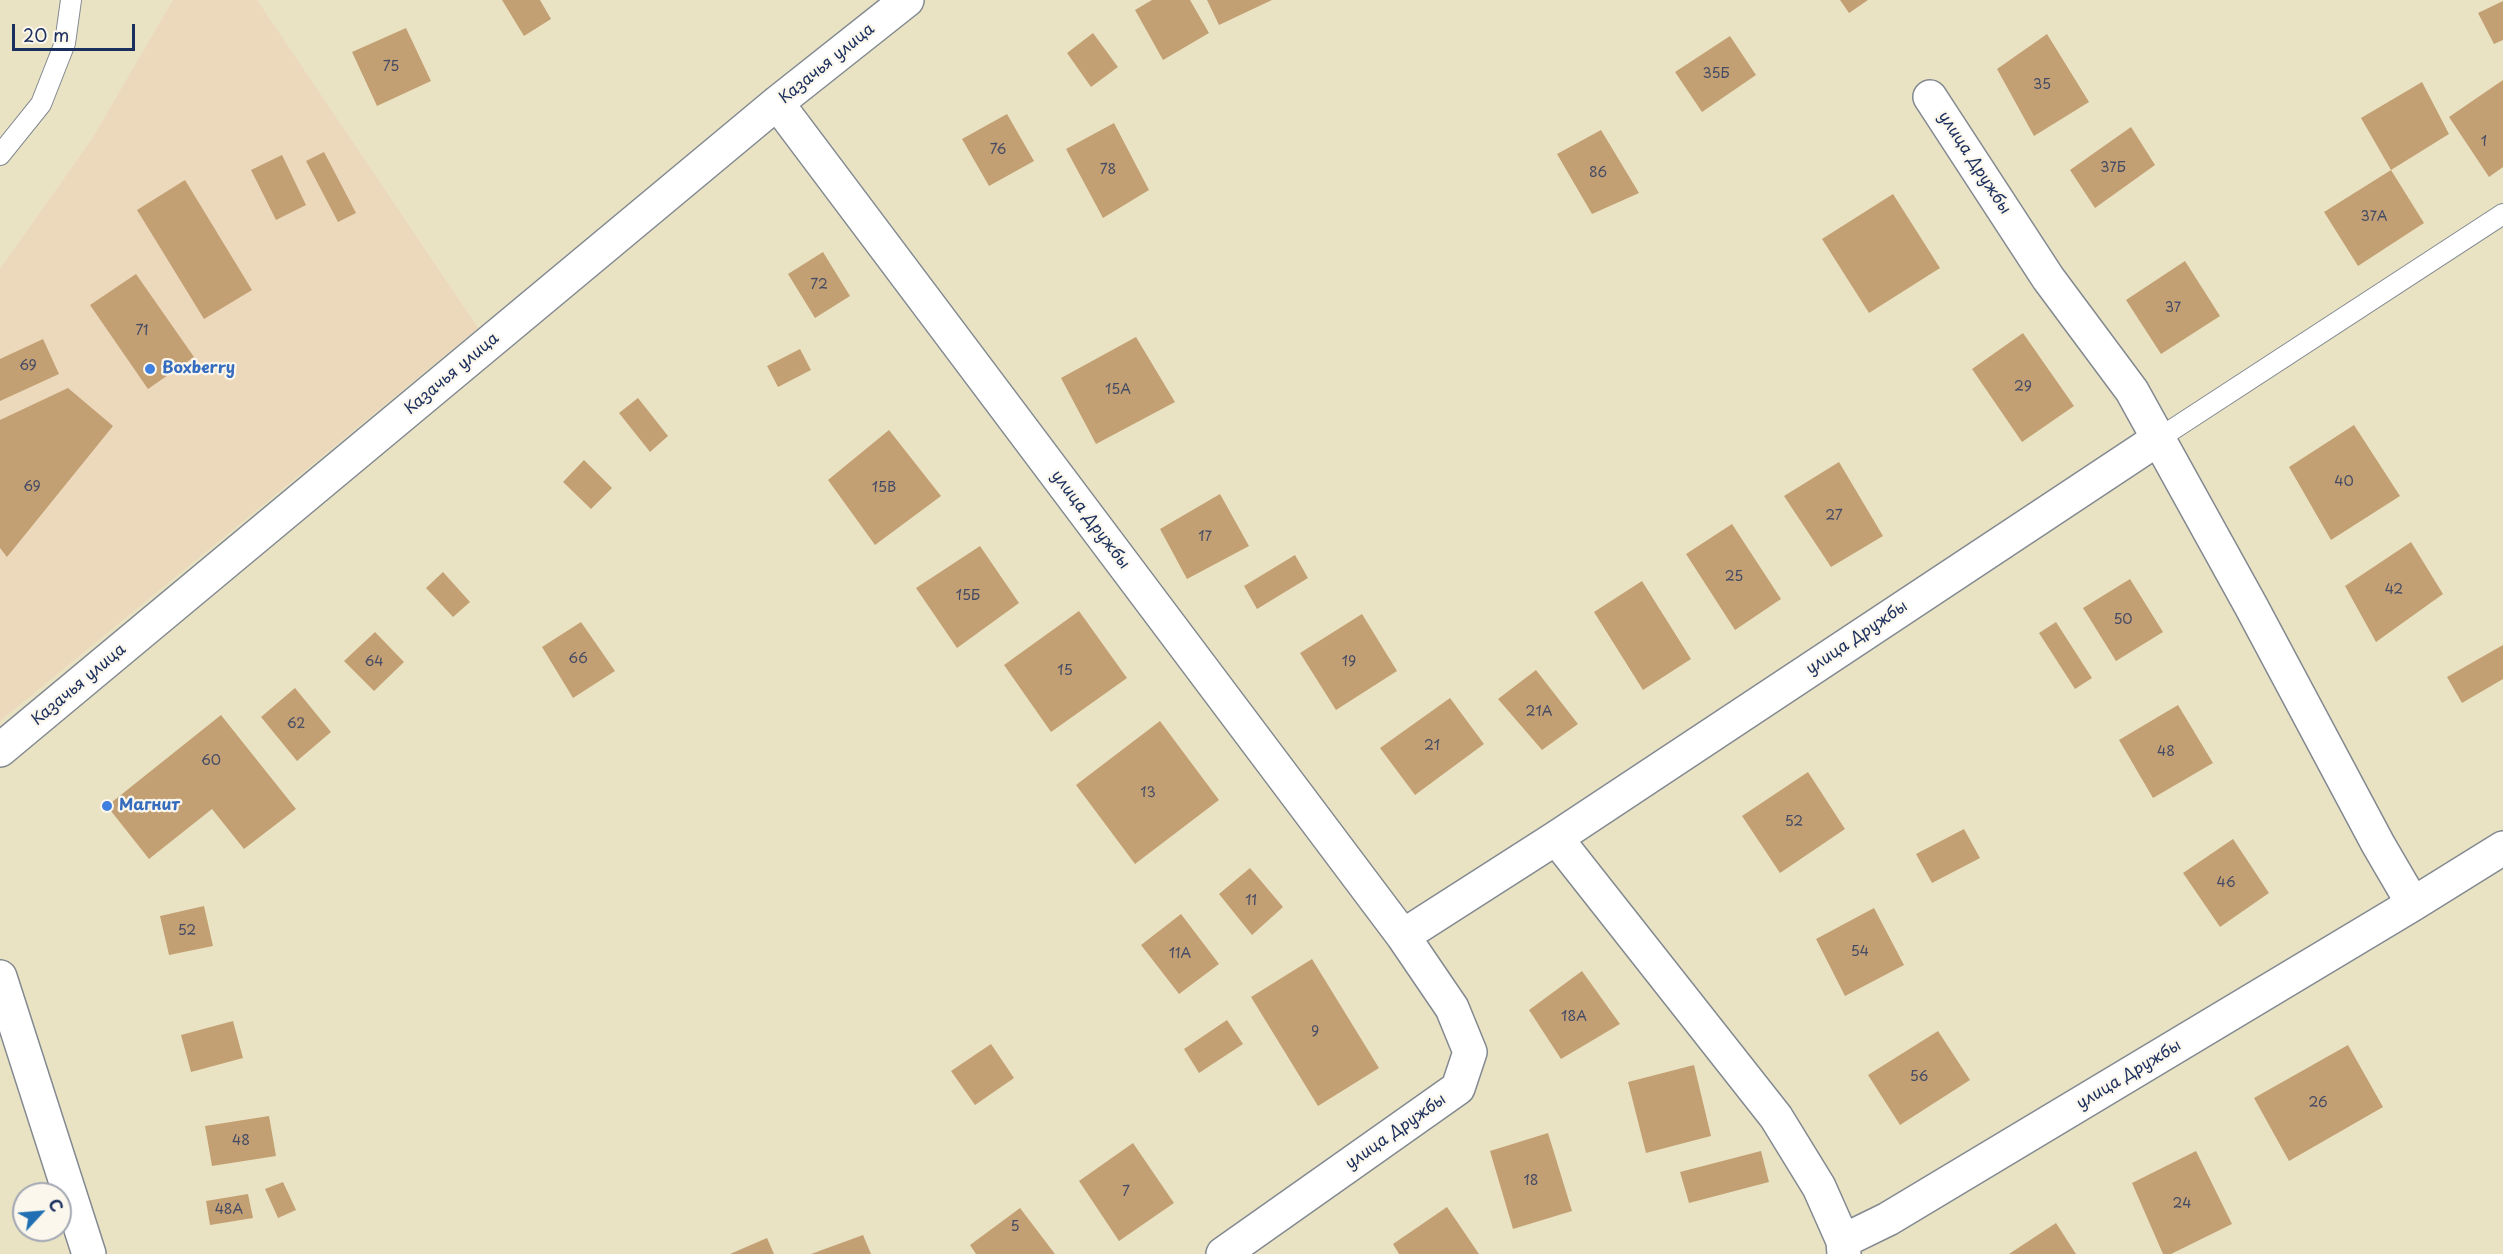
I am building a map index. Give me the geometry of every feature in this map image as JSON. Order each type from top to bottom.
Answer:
[{"type":"street","name":"Казачья улица","points":[[0,750],[777,103],[907,0]]},
{"type":"street","name":"улица Дружбы","points":[[1930,97],[2048,278],[2132,391],[2251,606],[2378,844],[2414,904]]},
{"type":"street","name":"улица Дружбы","points":[[777,103],[1402,936],[1452,1008],[1470,1052],[1458,1088],[1222,1254]]},
{"type":"street","name":"улица Дружбы","points":[[1402,936],[1556,838],[2158,438]]},
{"type":"street","name":"улица Дружбы","points":[[1556,838],[1776,1117],[1820,1187],[1843,1248],[2503,848]]},
{"type":"street","points":[[0,977],[89,1254]]},
{"type":"lane","points":[[0,155],[41,104],[65,43],[71,0]]},
{"type":"lane","points":[[2158,438],[2503,214]]},
{"type":"shaded area","points":[[173,0],[257,0],[478,328],[0,721],[0,269],[92,139]]},
{"type":"building","points":[[502,0],[540,0],[551,19],[524,36]]},
{"type":"building","points":[[1152,0],[1190,0],[1209,33],[1163,60],[1135,10]]},
{"type":"building","points":[[1207,0],[1272,0],[1219,25]]},
{"type":"building","points":[[1840,0],[1868,0],[1849,13]]},
{"type":"building","points":[[2503,1],[2503,40],[2494,44],[2478,13]]},
{"type":"building","points":[[406,28],[431,81],[377,106],[352,52]]},
{"type":"building","points":[[1093,33],[1118,67],[1091,87],[1067,53]]},
{"type":"building","points":[[2047,34],[2089,102],[2034,136],[1997,69]]},
{"type":"building","points":[[1730,36],[1756,75],[1702,112],[1675,72]]},
{"type":"building","points":[[2503,80],[2503,167],[2489,177],[2449,117]]},
{"type":"building","points":[[2422,82],[2449,134],[2391,170],[2361,118]]},
{"type":"building","points":[[1007,114],[1034,161],[989,186],[962,139]]},
{"type":"building","points":[[1114,123],[1149,190],[1103,218],[1066,149]]},
{"type":"building","points":[[2131,127],[2155,165],[2095,208],[2070,170]]},
{"type":"building","points":[[1601,130],[1639,193],[1592,214],[1557,154]]},
{"type":"building","points":[[324,152],[356,213],[338,222],[306,161]]},
{"type":"building","points":[[282,155],[306,205],[276,220],[251,170]]},
{"type":"building","points":[[2391,170],[2424,223],[2358,266],[2324,212]]},
{"type":"building","points":[[185,180],[252,290],[204,319],[137,210]]},
{"type":"building","points":[[1893,194],[1940,268],[1869,313],[1822,239]]},
{"type":"building","points":[[823,252],[850,296],[815,318],[788,274]]},
{"type":"building","points":[[2185,261],[2220,316],[2161,354],[2126,300]]},
{"type":"building","points":[[136,274],[194,357],[148,389],[90,305]]},
{"type":"building","points":[[2023,333],[2074,406],[2022,442],[1972,369]]},
{"type":"building","points":[[1136,337],[1175,402],[1096,444],[1061,378]]},
{"type":"building","points":[[43,339],[59,374],[0,401],[0,359]]},
{"type":"building","points":[[800,349],[811,370],[778,387],[767,366]]},
{"type":"building","points":[[68,388],[113,426],[7,557],[0,548],[0,420]]},
{"type":"building","points":[[638,398],[668,436],[650,452],[619,413]]},
{"type":"building","points":[[2354,425],[2400,496],[2331,540],[2289,467]]},
{"type":"building","points":[[889,430],[941,496],[875,545],[828,480]]},
{"type":"building","points":[[584,460],[612,488],[591,509],[563,482]]},
{"type":"building","points":[[1839,462],[1883,536],[1831,567],[1784,496]]},
{"type":"building","points":[[1220,494],[1249,546],[1187,579],[1160,529]]},
{"type":"building","points":[[1732,524],[1781,599],[1735,630],[1686,554]]},
{"type":"building","points":[[2411,542],[2443,594],[2376,642],[2345,586]]},
{"type":"building","points":[[980,546],[1019,603],[957,648],[916,588]]},
{"type":"building","points":[[1295,555],[1308,578],[1257,609],[1244,586]]},
{"type":"building","points":[[443,572],[470,602],[453,617],[426,588]]},
{"type":"building","points":[[2130,579],[2163,632],[2116,661],[2083,608]]},
{"type":"building","points":[[1642,581],[1691,659],[1643,690],[1594,612]]},
{"type":"building","points":[[1079,611],[1127,678],[1051,732],[1004,665]]},
{"type":"building","points":[[1362,614],[1397,671],[1336,710],[1300,653]]},
{"type":"building","points":[[581,622],[615,671],[573,698],[542,647]]},
{"type":"building","points":[[2056,622],[2092,678],[2075,689],[2039,633]]},
{"type":"building","points":[[375,632],[404,662],[374,691],[344,661]]},
{"type":"building","points":[[2503,645],[2503,679],[2462,703],[2447,677]]},
{"type":"building","points":[[1536,670],[1578,724],[1542,750],[1498,699]]},
{"type":"building","points":[[295,688],[331,732],[297,761],[261,717]]},
{"type":"building","points":[[1450,698],[1484,744],[1415,795],[1380,748]]},
{"type":"building","points":[[2178,705],[2213,763],[2153,798],[2119,740]]},
{"type":"building","points":[[221,715],[296,809],[244,849],[212,809],[149,859],[107,806]]},
{"type":"building","points":[[1160,721],[1219,800],[1135,864],[1076,785]]},
{"type":"building","points":[[1808,772],[1845,829],[1780,873],[1742,816]]},
{"type":"building","points":[[1964,829],[1980,858],[1932,883],[1916,854]]},
{"type":"building","points":[[2233,839],[2269,893],[2220,927],[2183,873]]},
{"type":"building","points":[[1250,868],[1283,907],[1252,935],[1219,894]]},
{"type":"building","points":[[204,906],[213,946],[169,955],[160,916]]},
{"type":"building","points":[[1874,908],[1904,965],[1845,996],[1816,939]]},
{"type":"building","points":[[1181,914],[1219,964],[1179,994],[1141,945]]},
{"type":"building","points":[[1312,959],[1379,1068],[1318,1106],[1251,997]]},
{"type":"building","points":[[1582,971],[1620,1024],[1561,1059],[1529,1010]]},
{"type":"building","points":[[1227,1020],[1243,1044],[1199,1073],[1184,1049]]},
{"type":"building","points":[[233,1021],[243,1058],[191,1072],[181,1035]]},
{"type":"building","points":[[1938,1031],[1970,1080],[1900,1125],[1868,1075]]},
{"type":"building","points":[[991,1044],[1014,1078],[975,1105],[951,1071]]},
{"type":"building","points":[[2348,1045],[2383,1107],[2289,1161],[2254,1098]]},
{"type":"building","points":[[1694,1065],[1711,1136],[1646,1153],[1628,1082]]},
{"type":"building","points":[[269,1116],[276,1156],[212,1166],[205,1126]]},
{"type":"building","points":[[1548,1133],[1572,1211],[1513,1229],[1490,1151]]},
{"type":"building","points":[[1133,1143],[1174,1203],[1119,1241],[1079,1181]]},
{"type":"building","points":[[1761,1151],[1769,1182],[1689,1203],[1680,1172]]},
{"type":"building","points":[[2196,1151],[2232,1224],[2171,1254],[2163,1254],[2132,1183]]},
{"type":"building","points":[[283,1182],[296,1210],[278,1218],[265,1189]]},
{"type":"building","points":[[248,1194],[253,1218],[210,1225],[206,1201]]},
{"type":"building","points":[[1447,1207],[1479,1254],[1399,1254],[1393,1244]]},
{"type":"building","points":[[1020,1208],[1055,1254],[976,1254],[970,1245]]},
{"type":"building","points":[[2056,1223],[2076,1254],[2009,1254]]},
{"type":"building","points":[[863,1235],[871,1254],[811,1254]]},
{"type":"building","points":[[767,1238],[774,1254],[730,1254]]},
{"type":"place","name":"Boxberry","points":[[150,369]]},
{"type":"place","name":"Магнит","points":[[107,806]]}]
